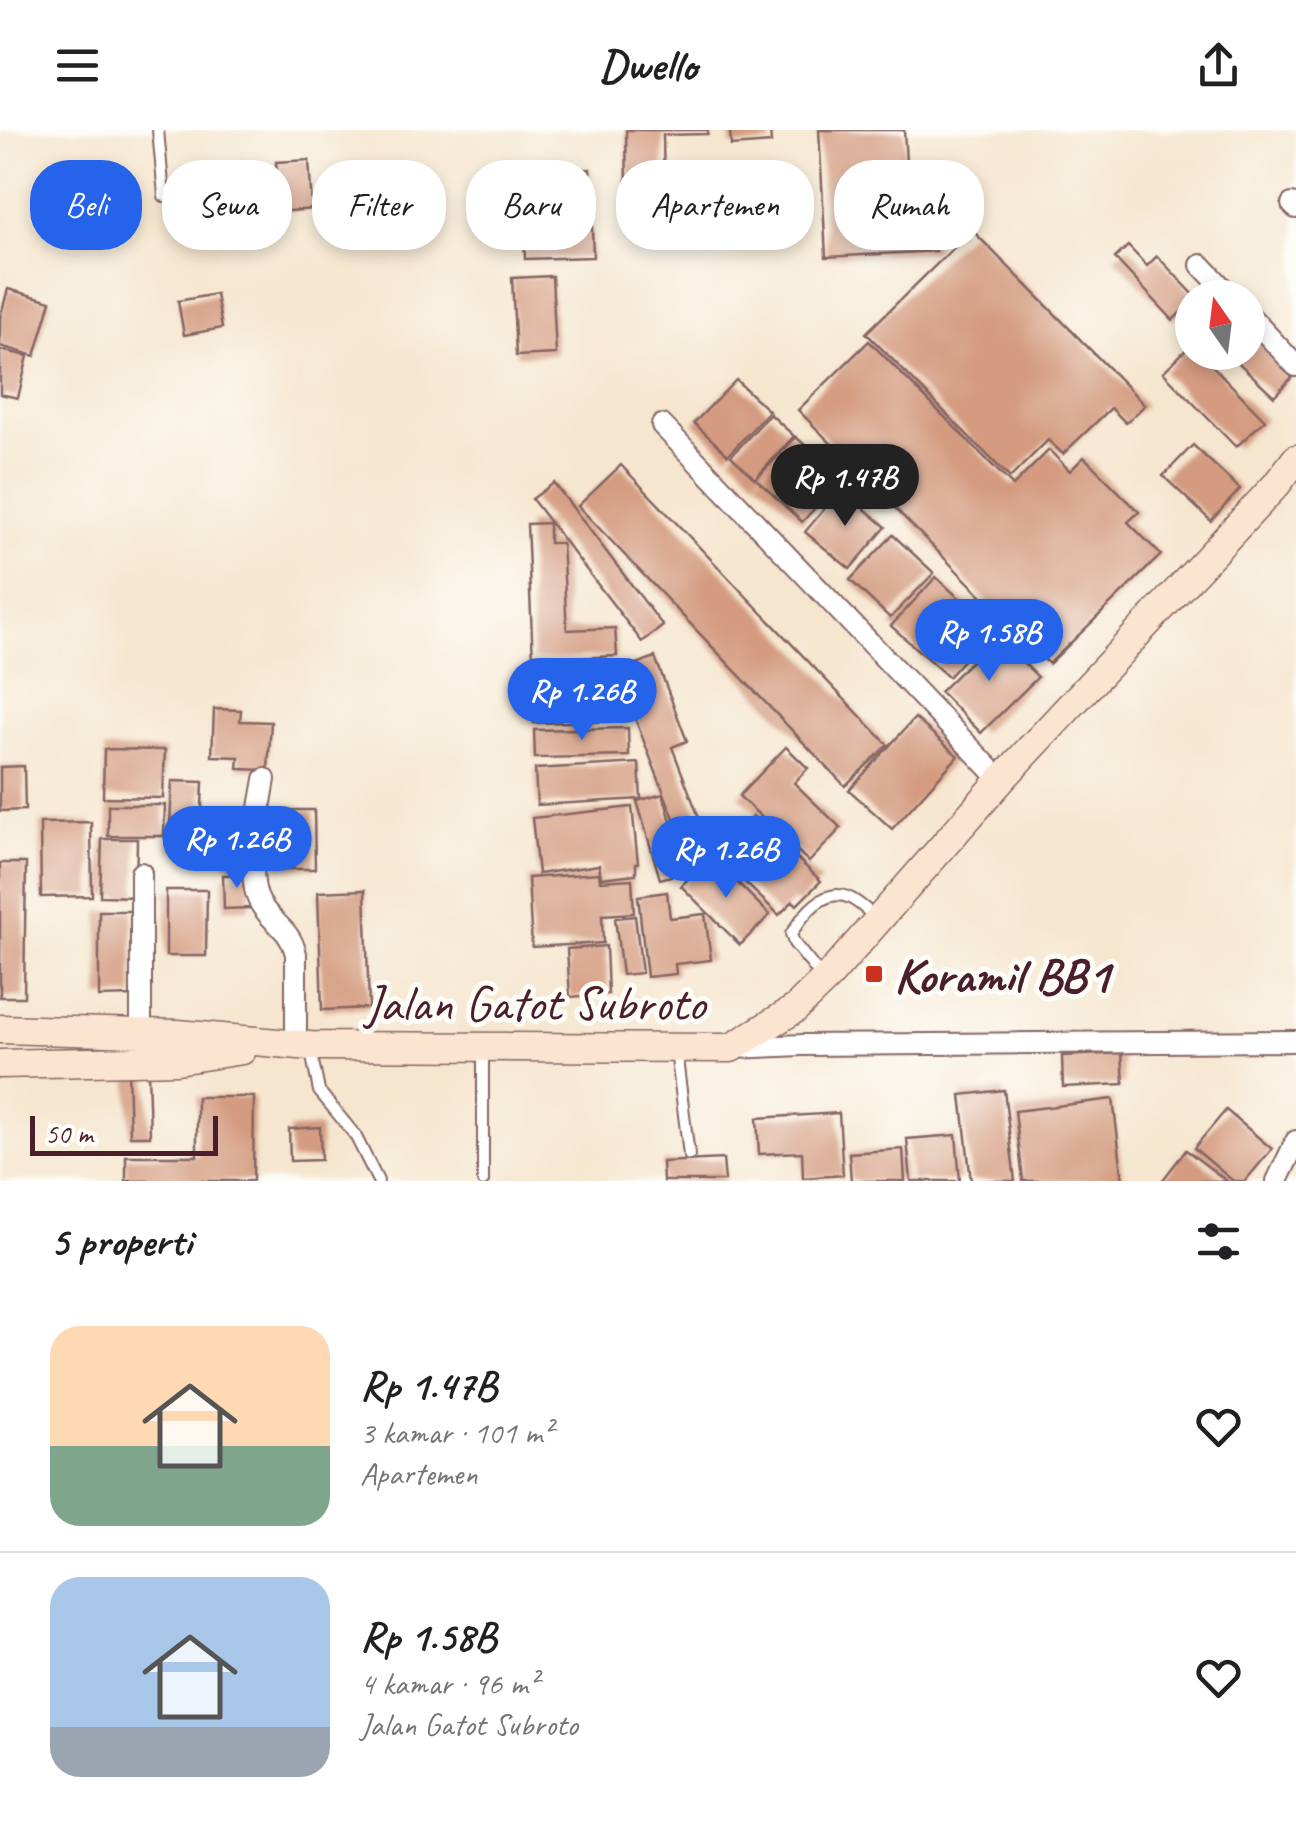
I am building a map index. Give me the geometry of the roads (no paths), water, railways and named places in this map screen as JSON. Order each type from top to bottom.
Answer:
[{"type":"main road","name":"Jalan Gatot Subroto","points":[[0,1029],[178,1034],[296,1045],[731,1048],[795,1009],[824,980],[1001,780],[1296,459]]},
{"type":"main road","points":[[0,1064],[176,1060],[296,1045]]},
{"type":"street","points":[[1201,265],[1215,280]]},
{"type":"street","points":[[1265,332],[1296,366]]},
{"type":"street","points":[[662,426],[1001,780]]},
{"type":"street","points":[[265,779],[252,873],[263,909],[293,941],[296,1045]]},
{"type":"street","points":[[140,872],[141,1034]]},
{"type":"street","points":[[731,1048],[1296,1041]]},
{"type":"street","points":[[1277,1181],[1296,1141]]},
{"type":"lane","points":[[158,130],[162,174]]},
{"type":"lane","points":[[824,980],[794,944],[791,934],[803,916],[820,900],[838,895],[852,899],[878,919]]},
{"type":"lane","points":[[296,1045],[319,1091],[355,1135],[378,1181]]},
{"type":"lane","points":[[483,1047],[483,1181]]},
{"type":"lane","points":[[676,1048],[689,1155]]},
{"type":"place","name":"Koramil BB1","points":[[874,974]]}]
